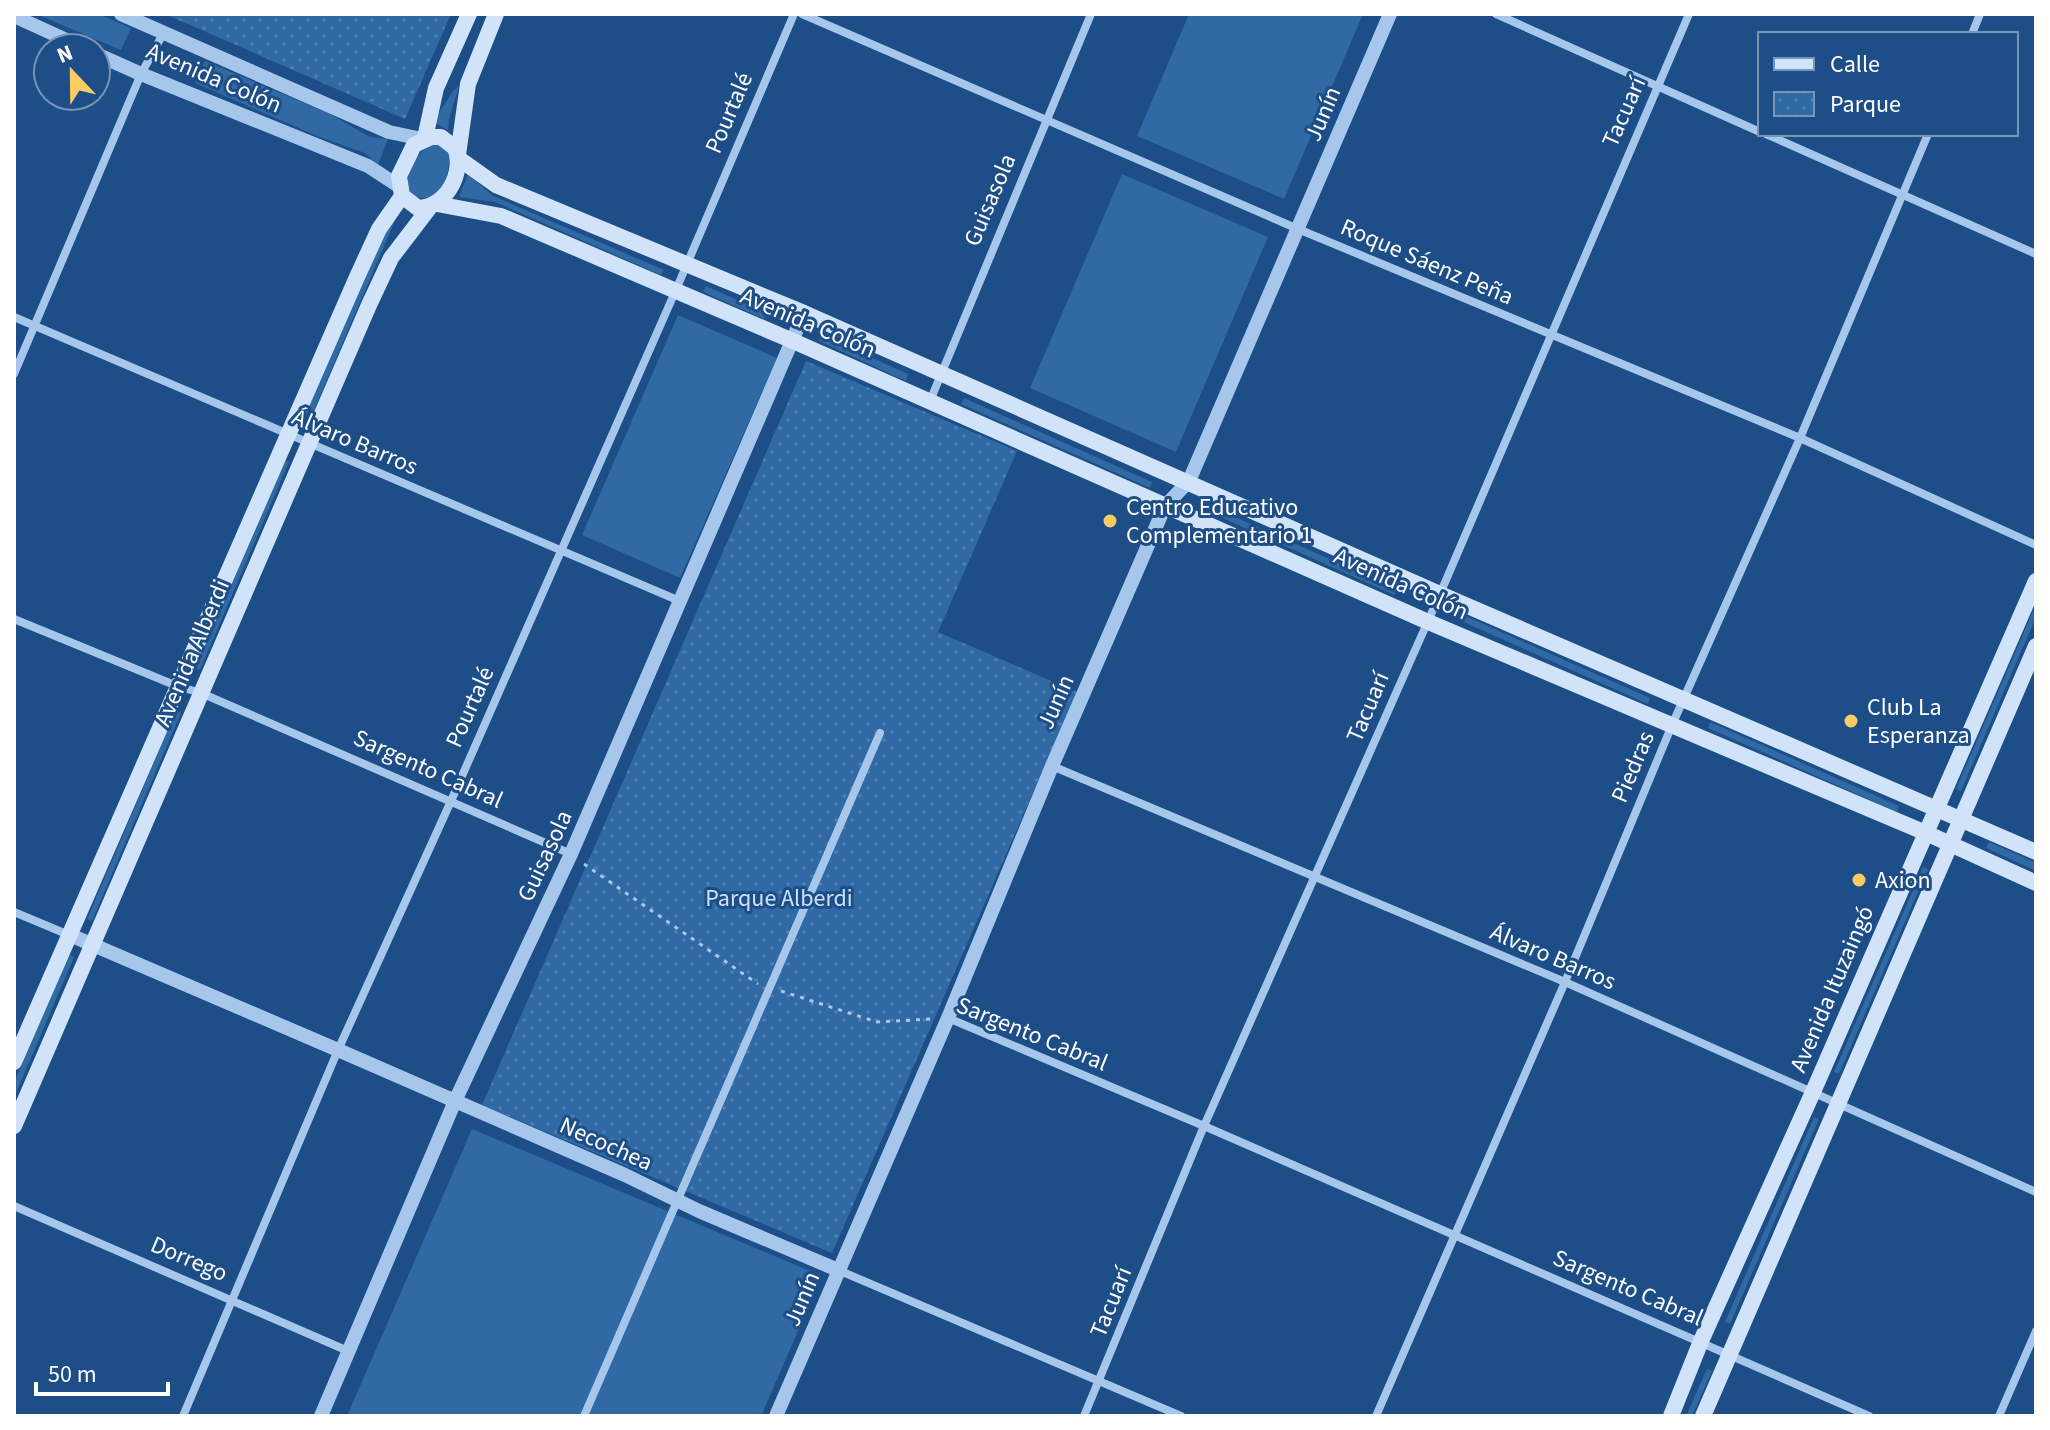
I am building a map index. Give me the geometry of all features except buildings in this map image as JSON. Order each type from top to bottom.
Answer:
[{"type":"main road","points":[[424,138],[436,88],[469,14]]},
{"type":"main road","points":[[458,156],[455,148],[441,137],[424,138],[414,145],[403,164],[399,176],[401,192],[412,205],[434,205],[444,197],[454,179],[458,156],[468,84],[496,14]]},
{"type":"main road","name":"Avenida Colón","points":[[458,156],[496,185],[804,313],[1440,594],[2036,852]]},
{"type":"main road","name":"Avenida Alberdi","points":[[14,1062],[287,435],[379,229],[401,192]]},
{"type":"main road","name":"Avenida Colón","points":[[434,205],[501,216],[793,341],[1426,621],[1926,833],[2036,883]]},
{"type":"main road","name":"Avenida Alberdi","points":[[14,1126],[391,258],[434,205]]},
{"type":"main road","name":"Avenida Ituzaingó","points":[[1671,1416],[1701,1341],[2036,581]]},
{"type":"main road","points":[[1703,1416],[2036,646]]},
{"type":"street","name":"Avenida Colón","points":[[121,14],[389,132],[424,138]]},
{"type":"street","name":"Pourtalé","points":[[183,1416],[338,1050],[451,801],[794,14]]},
{"type":"street","name":"Roque Sáenz Peña","points":[[802,14],[1046,122],[1800,438],[2036,545]]},
{"type":"street","name":"Guisasola","points":[[930,402],[1091,14]]},
{"type":"street","name":"Junín","points":[[776,1416],[1165,506],[1189,481],[1390,14]]},
{"type":"street","points":[[1496,14],[1758,131]]},
{"type":"street","name":"Tacuarí","points":[[1084,1416],[1204,1126],[1440,594],[1689,14]]},
{"type":"street","points":[[14,16],[49,32]]},
{"type":"street","points":[[14,374],[141,74],[164,32]]},
{"type":"street","name":"Avenida Colón","points":[[112,61],[368,166],[401,192]]},
{"type":"street","points":[[1770,136],[2036,254]]},
{"type":"street","name":"Piedras","points":[[1376,1416],[1565,982],[1672,725],[1800,438],[1927,136]]},
{"type":"street","name":"Guisasola","points":[[321,1416],[455,1101],[571,854],[682,602],[804,313]]},
{"type":"street","name":"Álvaro Barros","points":[[14,317],[682,602]]},
{"type":"street","name":"Sargento Cabral","points":[[14,619],[201,693],[571,854]]},
{"type":"street","points":[[584,1416],[880,733]]},
{"type":"street","name":"Álvaro Barros","points":[[1052,766],[1565,982],[2036,1192]]},
{"type":"street","name":"Necochea","points":[[14,912],[338,1050],[677,1201],[1181,1416]]},
{"type":"street","name":"Sargento Cabral","points":[[948,1018],[1204,1126],[1869,1416]]},
{"type":"street","name":"Dorrego","points":[[14,1206],[348,1351]]},
{"type":"street","points":[[1999,1416],[2036,1331]]},
{"type":"path","name":"Sargento Cabral","points":[[571,854],[753,982],[877,1022],[948,1018]]},
{"type":"green space","points":[[36,14],[98,14],[131,28],[121,50],[112,46],[112,32],[78,32]]},
{"type":"green space","points":[[165,14],[451,14],[405,119]]},
{"type":"green space","points":[[1189,14],[1363,14],[1284,199],[1137,136]]},
{"type":"green space","points":[[205,61],[328,113],[370,137],[388,139],[378,165],[365,153],[317,136],[195,83]]},
{"type":"green space","points":[[459,86],[449,119],[448,130],[433,122]]},
{"type":"green space","points":[[435,142],[449,155],[447,174],[438,192],[421,198],[410,193],[410,170],[423,151]]},
{"type":"green space","points":[[468,174],[493,196],[664,270],[661,275],[495,202],[459,197]]},
{"type":"green space","points":[[1122,174],[1268,237],[1176,452],[1030,388]]},
{"type":"green space","points":[[391,213],[397,216],[308,424],[302,421]]},
{"type":"green space","points":[[706,286],[767,313],[764,319],[703,292]]},
{"type":"green space","points":[[678,315],[777,358],[680,578],[582,535]]},
{"type":"green space","points":[[821,335],[908,374],[906,381],[819,341]]},
{"type":"green space","name":"Parque Alberdi","points":[[806,361],[1017,451],[938,632],[1077,692],[832,1253],[482,1105]]},
{"type":"green space","points":[[964,398],[1152,482],[1150,488],[961,404]]},
{"type":"green space","points":[[284,460],[289,462],[200,670],[195,668]]},
{"type":"green space","points":[[1208,505],[1397,589],[1394,595],[1205,510]]},
{"type":"green space","points":[[2036,604],[2036,617],[1961,791],[1956,789]]},
{"type":"green space","points":[[1461,614],[1650,698],[1648,704],[1459,620]]},
{"type":"green space","points":[[176,711],[181,713],[92,921],[87,919]]},
{"type":"green space","points":[[1710,722],[1899,806],[1897,812],[1708,728]]},
{"type":"green space","points":[[1989,842],[2036,863],[2036,871],[1986,848]]},
{"type":"green space","points":[[1923,867],[1928,869],[1839,1074],[1834,1072]]},
{"type":"green space","points":[[69,954],[74,957],[14,1098],[14,1083]]},
{"type":"green space","points":[[1814,1117],[1819,1119],[1730,1324],[1725,1322]]},
{"type":"green space","points":[[472,1129],[822,1276],[761,1416],[347,1416]]},
{"type":"green space","points":[[1707,1369],[1712,1371],[1692,1416],[1686,1416]]},
{"type":"place","name":"Centro Educativo Complementario 1","points":[[1110,521]]},
{"type":"place","name":"Club La Esperanza","points":[[1851,721]]},
{"type":"place","name":"Axion","points":[[1859,880]]}]
